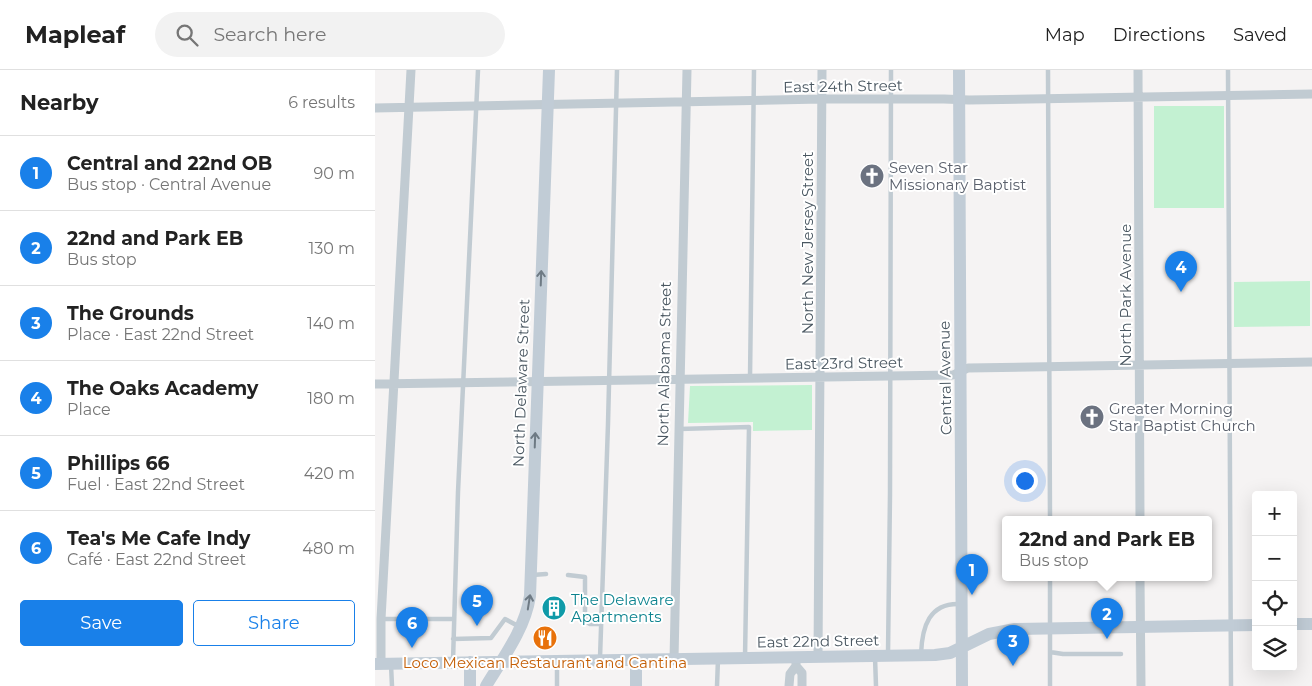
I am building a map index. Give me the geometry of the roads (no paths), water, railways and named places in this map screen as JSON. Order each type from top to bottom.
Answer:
[{"type":"main road","name":"North Delaware Street","points":[[486,686],[521,627],[529,604],[549,70]]},
{"type":"main road","name":"Central Avenue","points":[[959,70],[962,686]]},
{"type":"main road","points":[[1297,624],[1312,624]]},
{"type":"main road","name":"East 22nd Street","points":[[382,663],[718,658],[796,662],[818,657],[944,654],[989,634],[1015,629],[1252,625]]},
{"type":"main road","points":[[636,660],[636,686]]},
{"type":"main road","points":[[470,662],[470,686]]},
{"type":"street","points":[[382,663],[381,619],[411,70]]},
{"type":"street","name":"North Alabama Street","points":[[674,659],[687,70]]},
{"type":"street","name":"North New Jersey Street","points":[[818,657],[822,70]]},
{"type":"street","name":"North Park Avenue","points":[[1138,70],[1140,516]]},
{"type":"street","name":"East 24th Street","points":[[375,108],[822,99],[959,100],[1312,94]]},
{"type":"street","name":"East 23rd Street","points":[[375,384],[953,375],[969,368],[1312,362]]},
{"type":"street","points":[[1140,581],[1141,686]]},
{"type":"street","points":[[789,686],[789,674],[796,662]]},
{"type":"street","points":[[796,662],[802,673],[802,686]]},
{"type":"lane","points":[[453,662],[453,619],[463,382],[478,70]]},
{"type":"lane","points":[[600,660],[617,70]]},
{"type":"lane","points":[[750,378],[754,70]]},
{"type":"lane","points":[[876,686],[882,656],[891,376],[891,70]]},
{"type":"lane","points":[[1047,70],[1050,516]]},
{"type":"lane","points":[[1228,70],[1231,686]]},
{"type":"lane","points":[[679,429],[749,427],[745,658]]},
{"type":"lane","points":[[531,574],[546,574]]},
{"type":"lane","points":[[567,575],[585,577],[585,621],[590,624],[601,624]]},
{"type":"lane","points":[[1050,581],[1050,686]]},
{"type":"lane","points":[[921,656],[922,635],[927,619],[942,607],[963,604]]},
{"type":"lane","points":[[381,619],[453,619]]},
{"type":"lane","points":[[453,639],[491,638],[505,619],[521,627]]},
{"type":"lane","points":[[1050,652],[1063,654],[1121,654]]},
{"type":"lane","points":[[717,686],[718,658]]},
{"type":"lane","points":[[557,661],[557,686]]},
{"type":"lane","points":[[382,663],[392,686]]},
{"type":"place","name":"Seven Star Missionary Baptist","points":[[872,176]]},
{"type":"place","name":"The Oaks Academy","points":[[1181,292]]},
{"type":"place","name":"Greater Morning Star Baptist Church","points":[[1092,417]]},
{"type":"place","name":"Central and 22nd OB","points":[[972,595]]},
{"type":"place","name":"The Delaware Apartments","points":[[554,608]]},
{"type":"place","name":"Phillips 66","points":[[477,626]]},
{"type":"place","name":"Loco Mexican Restaurant and Cantina","points":[[545,638]]},
{"type":"place","name":"22nd and Park EB","points":[[1107,639]]},
{"type":"place","name":"Tea's Me Cafe Indy","points":[[412,648]]},
{"type":"place","name":"The Grounds","points":[[1013,666]]}]
